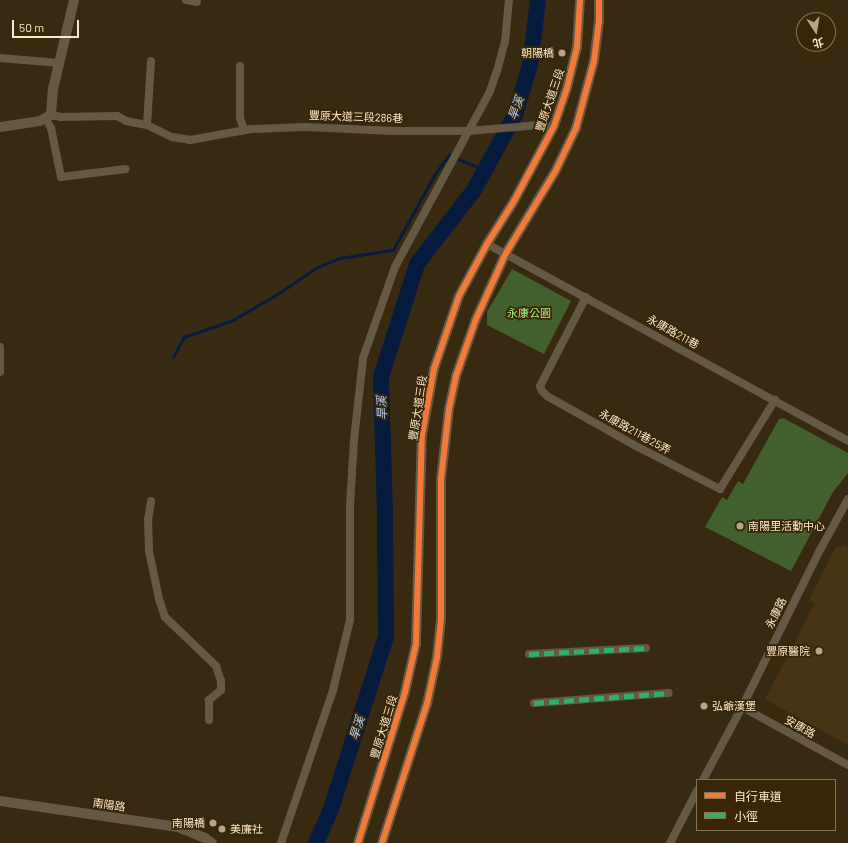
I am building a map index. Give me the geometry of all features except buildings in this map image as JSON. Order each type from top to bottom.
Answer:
[{"type":"street","points":[[74,0],[48,117],[61,177],[126,169]]},
{"type":"street","points":[[186,0],[197,2]]},
{"type":"street","points":[[281,843],[333,690],[350,620],[350,504],[354,440],[363,358],[395,267],[471,130],[490,91],[505,42],[509,0]]},
{"type":"street","name":"豐原大道三段","points":[[358,843],[405,692],[416,644],[422,435],[434,369],[459,296],[487,244],[514,202],[554,126],[567,88],[577,47],[580,0]]},
{"type":"street","points":[[382,843],[427,704],[437,657],[441,618],[441,479],[449,409],[456,376],[476,319],[506,253],[556,170],[576,128],[594,61],[599,21],[599,0]]},
{"type":"street","points":[[0,58],[59,63]]},
{"type":"street","points":[[147,125],[151,61]]},
{"type":"street","points":[[240,66],[240,118],[244,130]]},
{"type":"street","name":"豐原大道三段286巷","points":[[48,117],[118,116],[126,121],[147,125],[172,137],[190,140],[244,130],[305,127],[394,131],[471,130]]},
{"type":"street","points":[[0,127],[40,121],[48,117]]},
{"type":"street","points":[[471,130],[539,125],[554,126]]},
{"type":"street","name":"永康路211巷","points":[[487,244],[776,400],[848,441]]},
{"type":"street","name":"永康路211巷25弄","points":[[586,297],[540,386],[542,391],[547,396],[634,445],[720,489],[776,400]]},
{"type":"street","points":[[0,347],[0,372]]},
{"type":"street","name":"永康路","points":[[704,779],[742,707],[820,550],[848,499]]},
{"type":"street","points":[[150,501],[149,551],[159,598],[165,617],[216,666],[221,681],[221,690],[209,700],[209,720]]},
{"type":"street","points":[[529,654],[646,648]]},
{"type":"street","points":[[534,703],[669,693]]},
{"type":"street","name":"安康路","points":[[742,707],[848,765]]},
{"type":"street","points":[[670,843],[696,793]]},
{"type":"street","name":"南陽路","points":[[0,801],[178,828],[205,838],[212,843]]},
{"type":"shaded area","name":"豐原醫院","points":[[844,545],[848,548],[848,745],[765,699],[815,603],[809,600],[835,548]]},
{"type":"green space","name":"永康公園","points":[[512,269],[571,301],[544,354],[487,325],[487,312]]},
{"type":"green space","points":[[783,418],[848,453],[848,473],[833,492],[791,571],[705,527],[722,497],[727,500],[738,481],[743,484],[779,419]]},
{"type":"waterway","name":"旱溪","points":[[316,843],[330,812],[386,636],[385,513],[381,377],[417,264],[474,190],[515,115],[530,65],[538,0]]},
{"type":"waterway","points":[[173,357],[184,337],[233,320],[276,295],[316,268],[340,258],[393,250],[435,174],[449,155],[485,170]]},
{"type":"marked path","points":[[529,654],[646,648]]},
{"type":"marked path","points":[[534,703],[669,693]]},
{"type":"cycle path","points":[[358,843],[405,692],[416,644],[422,435],[434,369],[459,296],[487,244],[514,201],[554,126],[567,88],[577,47],[580,0]]},
{"type":"cycle path","points":[[382,843],[427,704],[437,657],[441,618],[441,479],[449,409],[456,376],[476,319],[506,253],[556,170],[576,128],[594,61],[599,21],[599,0]]},
{"type":"place","name":"朝陽橋","points":[[562,53]]},
{"type":"place","name":"南陽里活動中心","points":[[740,526]]},
{"type":"place","name":"豐原醫院","points":[[819,651]]},
{"type":"place","name":"弘爺漢堡","points":[[704,706]]},
{"type":"place","name":"南陽橋","points":[[213,823]]},
{"type":"place","name":"美廉社","points":[[222,829]]}]
